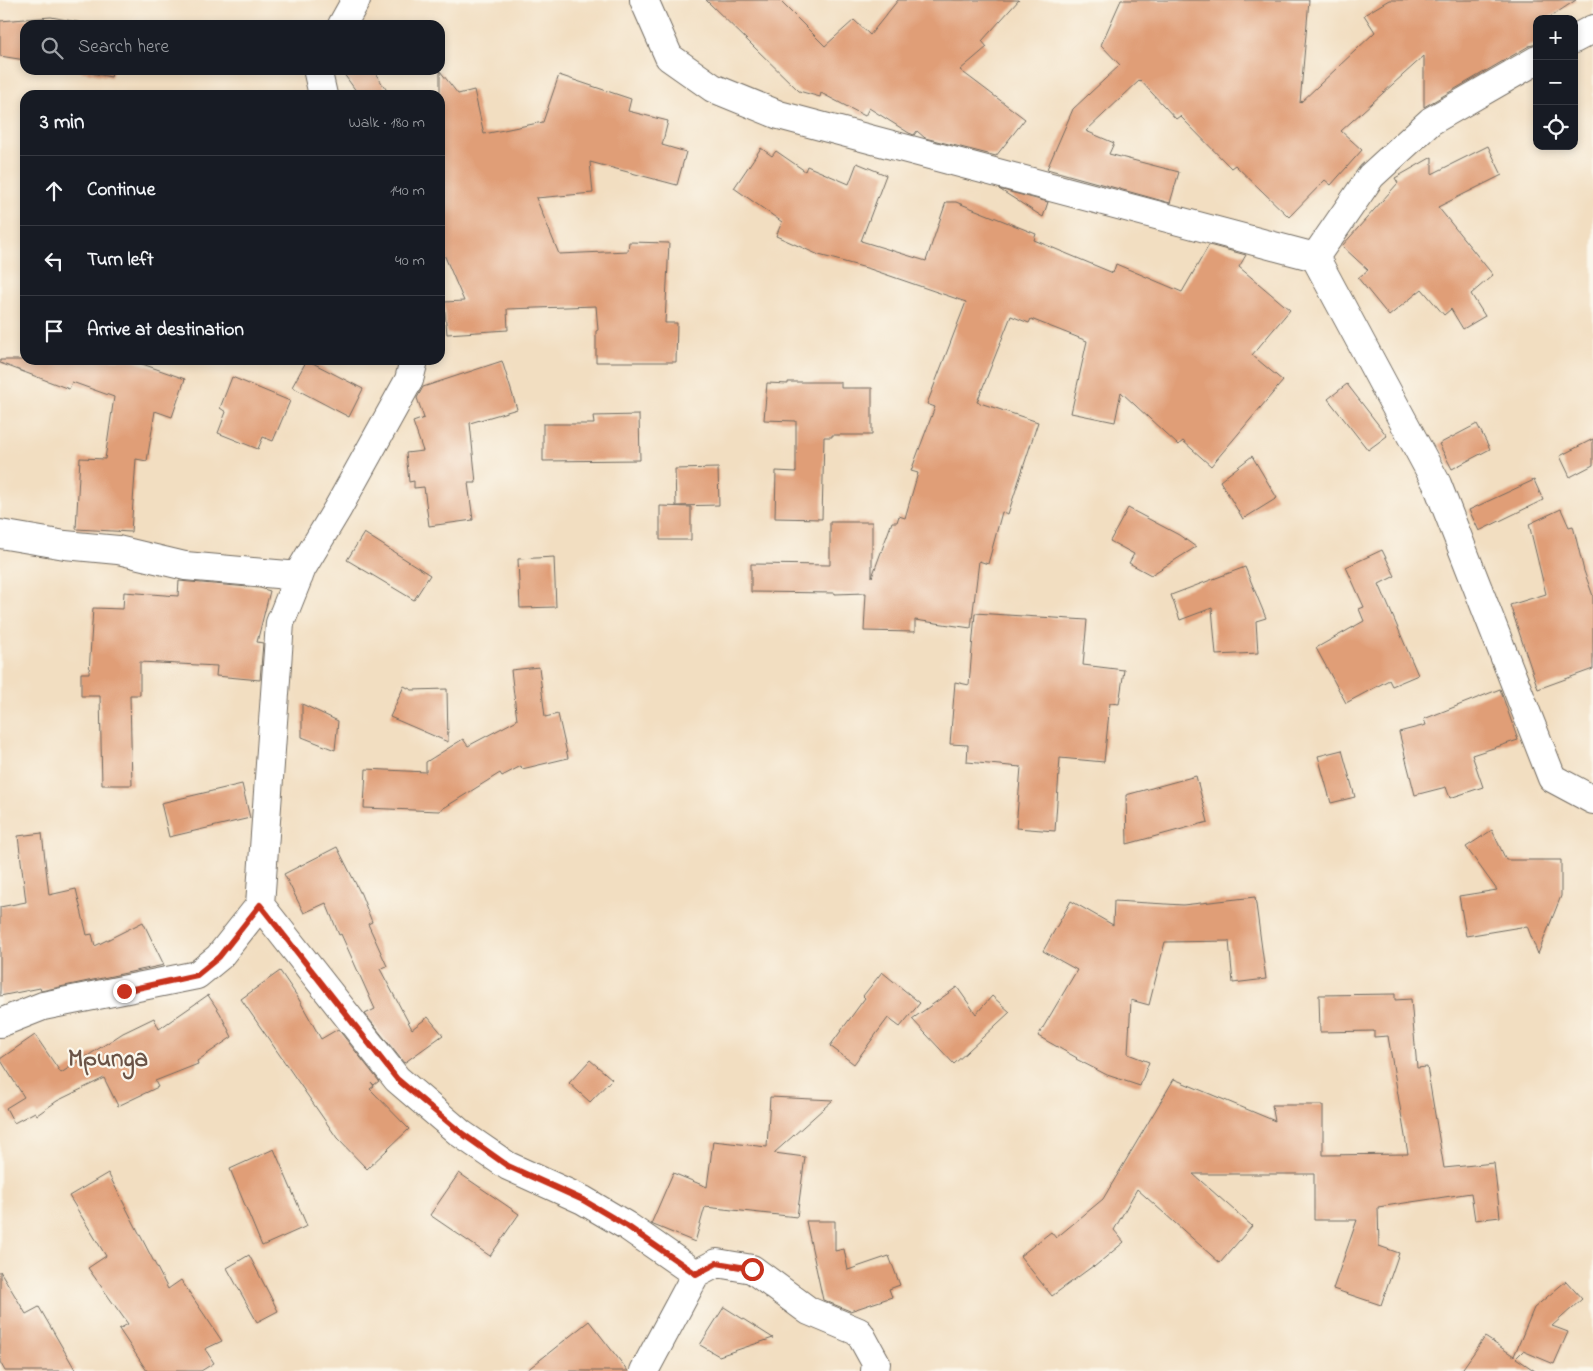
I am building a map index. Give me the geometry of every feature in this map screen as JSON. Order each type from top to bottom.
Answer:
[{"type":"street","points":[[345,20],[356,0]]},
{"type":"street","points":[[644,0],[669,57],[713,88],[778,115],[1315,257],[1437,484],[1552,778],[1593,800]]},
{"type":"street","points":[[1578,37],[1593,29]]},
{"type":"street","points":[[1315,257],[1371,176],[1430,121],[1533,62]]},
{"type":"street","points":[[318,75],[322,90]]},
{"type":"street","points":[[0,1023],[43,1006],[197,975],[219,957],[260,905],[280,623],[302,568],[338,508],[409,380],[413,365]]},
{"type":"street","points":[[0,534],[65,545],[118,550],[185,566],[298,576]]},
{"type":"street","points":[[260,905],[397,1079],[460,1132],[508,1166],[583,1200],[627,1226],[696,1274]]},
{"type":"street","points":[[644,1371],[696,1274],[717,1263],[752,1269],[809,1311],[860,1332],[876,1363],[875,1371]]},
{"type":"building","points":[[706,0],[779,0],[825,46],[854,20],[870,35],[898,0],[1019,0],[982,41],[987,47],[960,70],[1025,119],[996,156],[925,138],[917,131],[914,135],[869,108],[865,116],[821,93],[820,97],[799,91]]},
{"type":"building","points":[[1121,0],[1309,0],[1300,103],[1375,32],[1364,15],[1389,0],[1576,0],[1553,15],[1533,15],[1533,45],[1424,107],[1424,56],[1341,131],[1362,150],[1331,185],[1325,180],[1289,217],[1235,165],[1231,168],[1180,116],[1176,119],[1140,80],[1086,131],[1114,143],[1109,154],[1179,172],[1170,203],[1047,169],[1073,109],[1120,65],[1101,45]]},
{"type":"building","points":[[51,17],[67,20],[20,20],[20,59],[0,56],[0,21]]},
{"type":"building","points":[[345,75],[376,75],[387,90],[355,90]]},
{"type":"building","points":[[440,75],[443,75],[458,94],[474,90],[484,134],[543,122],[559,75],[631,99],[628,111],[668,121],[662,145],[686,152],[677,185],[590,162],[593,193],[536,198],[559,254],[628,251],[629,242],[669,243],[665,323],[677,323],[676,362],[596,362],[596,331],[598,330],[596,306],[507,309],[508,330],[447,334],[445,302],[464,301],[445,257],[445,90],[440,90]]},
{"type":"building","points":[[1488,146],[1502,175],[1438,207],[1493,275],[1471,294],[1485,316],[1463,329],[1451,309],[1444,315],[1422,289],[1389,316],[1358,278],[1368,270],[1342,246],[1398,183],[1395,178],[1432,157],[1432,174]]},
{"type":"building","points":[[761,148],[772,156],[776,151],[805,171],[807,166],[849,184],[857,163],[886,175],[861,241],[926,261],[946,202],[956,202],[1036,234],[1034,240],[1113,273],[1116,264],[1182,292],[1209,245],[1246,255],[1239,267],[1290,310],[1252,355],[1283,381],[1211,466],[1183,441],[1178,445],[1121,392],[1115,422],[1071,413],[1087,341],[1031,319],[1029,323],[1011,316],[977,402],[1038,422],[1008,514],[1002,512],[988,564],[979,561],[971,628],[915,620],[915,632],[864,631],[866,593],[751,592],[751,564],[830,565],[830,522],[872,522],[872,577],[892,522],[897,522],[899,516],[905,518],[918,473],[911,471],[935,407],[927,404],[966,302],[870,269],[819,255],[776,236],[782,222],[734,188]]},
{"type":"building","points":[[999,189],[1048,202],[1043,217]]},
{"type":"building","points":[[0,360],[20,360],[20,365],[145,365],[185,379],[172,417],[155,411],[147,461],[136,459],[131,532],[76,529],[80,458],[105,459],[114,397],[72,382],[69,389],[0,363]]},
{"type":"building","points":[[502,361],[517,409],[470,423],[476,483],[468,483],[473,520],[429,526],[424,487],[414,488],[414,481],[409,482],[406,453],[423,451],[413,422],[424,418],[417,398],[423,387]]},
{"type":"building","points":[[304,365],[317,365],[363,389],[349,417],[292,387]]},
{"type":"building","points":[[232,377],[290,401],[273,441],[263,437],[258,449],[218,433],[226,412],[220,408]]},
{"type":"building","points":[[788,382],[841,382],[841,388],[872,388],[872,435],[832,435],[832,437],[824,437],[822,519],[775,518],[776,471],[796,472],[796,421],[764,420],[767,383],[788,384]]},
{"type":"building","points":[[1347,384],[1387,436],[1368,450],[1328,399]]},
{"type":"building","points":[[639,415],[640,460],[543,461],[543,424],[594,424],[593,416]]},
{"type":"building","points":[[1477,424],[1490,449],[1452,469],[1439,444]]},
{"type":"building","points":[[1593,439],[1593,465],[1570,477],[1560,456]]},
{"type":"building","points":[[1252,456],[1277,498],[1243,519],[1220,481]]},
{"type":"building","points":[[718,468],[719,505],[676,506],[675,469]]},
{"type":"building","points":[[1534,480],[1543,500],[1479,531],[1469,510]]},
{"type":"building","points":[[660,506],[691,507],[691,540],[660,540]]},
{"type":"building","points":[[1128,508],[1179,535],[1196,547],[1151,575],[1129,563],[1134,554],[1110,541]]},
{"type":"building","points":[[1561,509],[1569,527],[1573,526],[1584,571],[1593,596],[1593,669],[1538,689],[1510,605],[1546,594],[1529,524]]},
{"type":"building","points":[[364,533],[430,575],[414,600],[347,560]]},
{"type":"building","points":[[1382,550],[1395,576],[1379,584],[1418,675],[1392,686],[1389,680],[1346,703],[1316,648],[1364,621],[1359,609],[1364,607],[1346,567]]},
{"type":"building","points":[[554,557],[556,607],[520,608],[518,559]]},
{"type":"building","points":[[1245,567],[1266,618],[1256,621],[1258,653],[1216,655],[1212,608],[1180,620],[1171,595]]},
{"type":"building","points":[[179,581],[260,588],[270,591],[257,642],[263,643],[260,680],[216,676],[217,666],[140,662],[140,695],[130,695],[132,785],[102,785],[100,696],[81,696],[81,673],[89,673],[93,608],[123,609],[124,592],[178,596]]},
{"type":"building","points":[[975,613],[1087,620],[1083,665],[1124,670],[1119,704],[1110,703],[1104,762],[1060,758],[1055,831],[1016,828],[1021,767],[967,762],[968,745],[950,744],[955,682],[969,685]]},
{"type":"building","points":[[539,667],[545,717],[558,714],[568,758],[522,769],[521,766],[502,776],[500,773],[439,811],[364,808],[366,769],[426,772],[426,762],[463,739],[468,746],[517,720],[511,670]]},
{"type":"building","points":[[404,686],[412,690],[447,689],[448,742],[390,717]]},
{"type":"building","points":[[1500,689],[1518,740],[1472,755],[1483,787],[1450,798],[1446,787],[1415,795],[1399,732],[1426,725],[1424,719]]},
{"type":"building","points":[[302,704],[338,721],[335,750],[302,737]]},
{"type":"building","points":[[1342,750],[1355,797],[1331,803],[1318,756]]},
{"type":"building","points":[[1196,776],[1208,822],[1127,844],[1126,795]]},
{"type":"building","points":[[242,784],[250,818],[169,837],[161,803]]},
{"type":"building","points":[[1492,830],[1506,860],[1561,860],[1561,896],[1538,954],[1527,926],[1466,936],[1459,896],[1497,890],[1466,847]]},
{"type":"building","points":[[42,833],[49,895],[76,889],[87,935],[92,934],[95,946],[143,922],[164,965],[41,991],[40,988],[0,996],[0,907],[26,902],[18,836]]},
{"type":"building","points":[[337,847],[361,894],[372,922],[368,924],[387,966],[380,969],[412,1029],[428,1017],[443,1035],[404,1063],[365,1014],[375,1009],[341,934],[339,935],[326,903],[304,913],[284,874]]},
{"type":"building","points":[[1255,897],[1266,979],[1233,983],[1229,941],[1165,942],[1149,1005],[1131,1000],[1128,1054],[1149,1062],[1140,1086],[1107,1075],[1038,1036],[1077,970],[1043,951],[1071,901],[1113,925],[1114,901],[1183,905]]},
{"type":"building","points":[[280,971],[297,996],[321,1039],[338,1029],[379,1081],[374,1085],[371,1082],[374,1086],[370,1089],[409,1129],[367,1169],[337,1138],[241,999]]},
{"type":"building","points":[[882,972],[920,1003],[900,1027],[888,1018],[854,1064],[830,1046],[865,998],[863,996]]},
{"type":"building","points":[[957,987],[976,1014],[992,996],[1010,1012],[954,1064],[912,1019]]},
{"type":"building","points":[[1395,994],[1395,1000],[1411,999],[1417,1068],[1427,1067],[1444,1168],[1494,1163],[1500,1217],[1475,1220],[1471,1193],[1378,1207],[1379,1246],[1399,1253],[1381,1305],[1333,1289],[1357,1220],[1314,1220],[1314,1174],[1193,1174],[1252,1226],[1220,1263],[1137,1189],[1114,1230],[1124,1242],[1094,1267],[1052,1296],[1020,1256],[1051,1232],[1056,1238],[1103,1199],[1174,1079],[1275,1121],[1272,1105],[1323,1105],[1323,1155],[1408,1154],[1388,1036],[1374,1037],[1374,1031],[1320,1032],[1319,995]]},
{"type":"building","points":[[208,995],[232,1037],[197,1061],[198,1064],[155,1081],[158,1087],[118,1106],[104,1078],[57,1101],[37,1115],[35,1112],[14,1123],[6,1108],[24,1097],[0,1059],[35,1035],[61,1073],[123,1033],[154,1018],[159,1029]]},
{"type":"building","points":[[590,1060],[612,1079],[590,1102],[569,1083]]},
{"type":"building","points":[[770,1097],[833,1100],[774,1153],[805,1157],[797,1217],[705,1207],[695,1242],[651,1224],[673,1173],[707,1187],[713,1141],[767,1147]]},
{"type":"building","points":[[274,1149],[307,1226],[262,1246],[230,1169]]},
{"type":"building","points":[[108,1173],[168,1289],[181,1280],[222,1341],[205,1349],[214,1363],[201,1371],[147,1371],[119,1329],[128,1324],[88,1268],[106,1256],[69,1196]]},
{"type":"building","points":[[459,1173],[519,1214],[490,1256],[430,1215]]},
{"type":"building","points":[[806,1221],[835,1221],[835,1251],[844,1249],[848,1270],[889,1256],[900,1285],[889,1289],[892,1297],[850,1311],[823,1300]]},
{"type":"building","points":[[249,1255],[278,1311],[257,1322],[227,1268]]},
{"type":"building","points":[[0,1271],[26,1314],[39,1307],[76,1371],[5,1371],[0,1362]]},
{"type":"building","points":[[1566,1281],[1582,1299],[1552,1326],[1568,1332],[1554,1364],[1523,1351],[1516,1358],[1535,1371],[1461,1371],[1485,1337],[1514,1356],[1534,1308]]},
{"type":"building","points":[[724,1307],[773,1338],[719,1356],[700,1345]]},
{"type":"building","points":[[589,1321],[628,1371],[526,1371]]},
{"type":"district","name":"Mpunga","points":[[108,1057]]},
{"type":"route","points":[[124,991],[197,975],[219,957],[260,905],[397,1079],[460,1132],[508,1166],[583,1200],[627,1226],[696,1274],[717,1263],[752,1269]]}]
